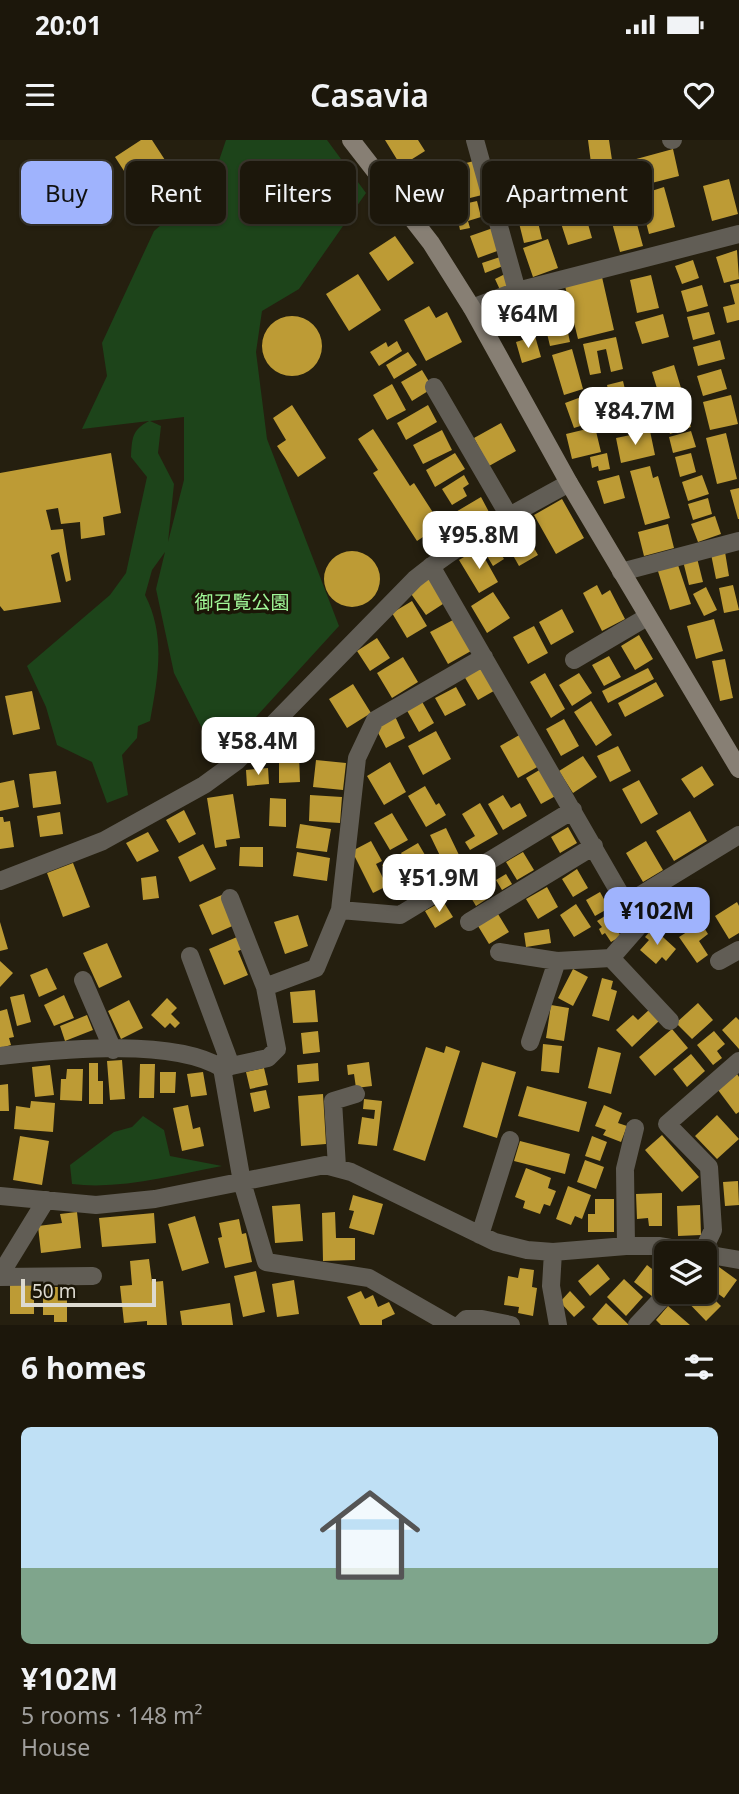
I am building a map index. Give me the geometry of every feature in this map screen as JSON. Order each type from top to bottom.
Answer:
[{"type":"street","points":[[351,140],[431,243],[472,308],[569,483],[739,769]]},
{"type":"street","points":[[475,140],[517,291]]},
{"type":"street","points":[[472,308],[517,291],[739,234]]},
{"type":"street","points":[[434,387],[509,516]]},
{"type":"street","points":[[0,881],[103,841],[204,785],[237,761],[415,579],[509,516],[569,483]]},
{"type":"street","points":[[621,572],[739,541]]},
{"type":"street","points":[[431,566],[626,904],[739,835]]},
{"type":"street","points":[[574,660],[647,617]]},
{"type":"street","points":[[265,987],[316,968],[340,910],[357,758],[375,720],[484,657]]},
{"type":"street","points":[[340,910],[400,915],[573,810]]},
{"type":"street","points":[[469,922],[594,846]]},
{"type":"street","points":[[0,1055],[61,1050],[166,1049],[227,1067],[268,1058],[277,1049],[265,987],[230,898]]},
{"type":"street","points":[[499,952],[557,961],[611,958],[645,919],[635,898]]},
{"type":"street","points":[[719,961],[739,950]]},
{"type":"street","points":[[190,956],[227,1067],[242,1182],[266,1262],[369,1278],[451,1325]]},
{"type":"street","points":[[611,958],[670,1021]]},
{"type":"street","points":[[530,1042],[557,961]]},
{"type":"street","points":[[83,980],[113,1050]]},
{"type":"street","points":[[708,1241],[713,1230],[709,1167],[667,1124],[739,1061]]},
{"type":"street","points":[[337,1167],[333,1101],[356,1094]]},
{"type":"street","points":[[626,1245],[625,1168],[635,1128]]},
{"type":"street","points":[[480,1235],[510,1140]]},
{"type":"street","points":[[0,1196],[96,1205],[155,1199],[325,1166],[337,1167],[506,1245],[553,1252],[626,1245],[654,1246]]},
{"type":"street","points":[[0,1276],[46,1200]]},
{"type":"street","points":[[553,1252],[551,1286],[558,1325]]},
{"type":"street","points":[[717,1256],[739,1260]]},
{"type":"street","points":[[0,1276],[93,1276]]},
{"type":"street","points":[[637,1325],[657,1304]]},
{"type":"street","points":[[460,1325],[466,1319],[482,1319],[511,1325]]},
{"type":"green space","name":"御召覧公園","points":[[226,140],[327,140],[342,161],[240,161],[240,224],[344,224],[299,289],[262,311],[256,352],[267,439],[339,626],[255,718],[209,742],[174,673],[156,589],[165,552],[152,570],[145,595],[152,610],[158,641],[156,689],[150,721],[138,726],[137,738],[122,755],[128,795],[107,803],[92,762],[57,745],[46,707],[27,666],[110,595],[126,573],[147,477],[131,457],[132,445],[136,431],[149,421],[82,429],[107,376],[102,343],[154,231],[162,224],[226,224],[226,161],[219,161]],"holes":[[[184,417],[184,480],[168,542],[174,484],[158,453],[161,426],[150,421]]]},
{"type":"green space","name":"御召覧公園","points":[[356,179],[366,193],[356,207]]},
{"type":"green space","points":[[143,1116],[164,1130],[170,1156],[222,1166],[128,1183],[72,1184],[70,1165],[114,1132],[132,1127]]},
{"type":"building","points":[[141,140],[152,140],[166,161],[126,161],[126,174],[115,157]]},
{"type":"building","points":[[385,140],[418,140],[425,151],[409,161],[398,161]]},
{"type":"building","points":[[588,140],[609,140],[612,160],[591,161]]},
{"type":"building","points":[[673,149],[679,176],[652,183],[652,161],[629,161]]},
{"type":"building","points":[[474,161],[482,195],[468,198],[468,162]]},
{"type":"building","points":[[729,179],[738,214],[712,221],[703,186]]},
{"type":"building","points":[[664,187],[675,227],[649,234],[646,224],[652,224],[652,191]]},
{"type":"building","points":[[477,201],[481,217],[468,221],[468,203]]},
{"type":"building","points":[[468,221],[470,228],[460,230],[459,224],[468,224]]},
{"type":"building","points":[[519,224],[538,224],[542,239],[524,243]]},
{"type":"building","points":[[561,224],[588,224],[592,238],[568,245]]},
{"type":"building","points":[[612,224],[637,224],[643,246],[620,252]]},
{"type":"building","points":[[493,228],[500,250],[478,258],[470,236]]},
{"type":"building","points":[[395,236],[414,263],[388,281],[369,253]]},
{"type":"building","points":[[548,239],[558,268],[533,277],[523,248]]},
{"type":"building","points":[[737,250],[739,279],[724,283],[716,257]]},
{"type":"building","points":[[500,257],[503,266],[485,273],[482,263]]},
{"type":"building","points":[[693,260],[699,278],[682,284],[675,266]]},
{"type":"building","points":[[507,273],[513,286],[501,292],[495,279]]},
{"type":"building","points":[[358,274],[381,310],[349,331],[326,294]]},
{"type":"building","points":[[651,275],[659,308],[637,313],[630,280]]},
{"type":"building","points":[[602,277],[614,330],[578,339],[565,286]]},
{"type":"building","points":[[739,283],[739,320],[727,323],[723,307],[735,304],[730,285]]},
{"type":"building","points":[[702,285],[708,306],[687,312],[681,291]]},
{"type":"building","points":[[559,291],[570,342],[550,346],[538,296]]},
{"type":"building","points":[[524,300],[532,327],[508,334],[499,307]]},
{"type":"building","points":[[429,306],[436,318],[447,312],[462,342],[426,361],[404,320]]},
{"type":"building","points":[[709,312],[715,334],[693,340],[687,317]]},
{"type":"building","points":[[663,314],[669,337],[642,344],[635,322]]},
{"type":"building","points":[[286,316],[298,316],[317,329],[322,346],[320,358],[309,371],[298,376],[286,376],[267,363],[262,352],[262,340],[275,321]]},
{"type":"building","points":[[535,336],[541,357],[522,363],[516,342]]},
{"type":"building","points":[[616,337],[623,369],[611,372],[606,349],[597,351],[601,373],[590,375],[583,344]]},
{"type":"building","points":[[720,340],[725,359],[698,366],[693,347]]},
{"type":"building","points":[[397,341],[402,351],[379,366],[370,352],[386,342],[388,347]]},
{"type":"building","points":[[572,349],[583,389],[564,395],[552,355]]},
{"type":"building","points":[[408,352],[417,365],[394,379],[386,365]]},
{"type":"building","points":[[674,365],[685,401],[663,408],[652,372]]},
{"type":"building","points":[[721,369],[727,389],[703,396],[697,376]]},
{"type":"building","points":[[422,370],[433,388],[412,401],[401,382]]},
{"type":"building","points":[[623,381],[630,410],[614,414],[607,385]]},
{"type":"building","points":[[392,384],[406,410],[387,420],[373,395]]},
{"type":"building","points":[[731,395],[738,424],[710,430],[703,402]]},
{"type":"building","points":[[584,396],[593,422],[574,428],[565,403]]},
{"type":"building","points":[[292,405],[326,458],[298,477],[277,446],[286,440],[273,418]]},
{"type":"building","points":[[428,405],[437,422],[406,440],[397,423]]},
{"type":"building","points":[[684,407],[691,427],[670,434],[663,414]]},
{"type":"building","points":[[501,423],[516,451],[489,466],[474,438]]},
{"type":"building","points":[[595,427],[601,452],[572,459],[566,434]]},
{"type":"building","points":[[373,429],[410,486],[414,483],[441,525],[417,541],[373,473],[378,470],[358,439]]},
{"type":"building","points":[[442,430],[452,450],[423,464],[413,445]]},
{"type":"building","points":[[650,431],[655,455],[621,463],[616,438]]},
{"type":"building","points":[[691,431],[696,447],[673,453],[669,437]]},
{"type":"building","points":[[726,433],[737,479],[717,484],[706,438]]},
{"type":"building","points":[[111,453],[121,513],[103,517],[105,535],[81,539],[80,522],[61,524],[58,508],[46,510],[51,530],[63,529],[71,580],[66,582],[59,552],[51,555],[61,602],[4,611],[0,606],[0,473]]},
{"type":"building","points":[[455,453],[465,469],[435,487],[426,470]]},
{"type":"building","points":[[607,453],[610,469],[599,471],[598,466],[592,468],[590,457]]},
{"type":"building","points":[[691,453],[696,472],[680,477],[675,457]]},
{"type":"building","points":[[650,466],[653,478],[658,476],[670,518],[645,525],[630,471]]},
{"type":"building","points":[[464,475],[469,484],[463,488],[467,496],[452,505],[442,489]]},
{"type":"building","points":[[619,475],[625,498],[604,504],[597,481]]},
{"type":"building","points":[[702,475],[709,494],[688,501],[682,482]]},
{"type":"building","points":[[739,488],[739,519],[738,519],[730,490]]},
{"type":"building","points":[[481,497],[489,512],[462,528],[454,513]]},
{"type":"building","points":[[708,498],[712,514],[693,520],[688,504]]},
{"type":"building","points":[[562,499],[584,538],[556,554],[534,515]]},
{"type":"building","points":[[715,516],[721,534],[698,542],[691,524]]},
{"type":"building","points":[[668,524],[674,548],[644,556],[638,532]]},
{"type":"building","points":[[525,532],[538,555],[519,566],[506,543]]},
{"type":"building","points":[[479,548],[498,582],[479,593],[459,560]]},
{"type":"building","points":[[498,549],[504,559],[493,566],[487,556]]},
{"type":"building","points":[[352,551],[363,553],[372,559],[378,568],[378,590],[372,599],[363,605],[352,607],[341,605],[332,599],[326,590],[324,579],[326,568],[332,559],[341,553]]},
{"type":"building","points":[[725,552],[729,576],[716,579],[711,554]]},
{"type":"building","points":[[697,558],[703,582],[689,585],[683,561]]},
{"type":"building","points":[[677,562],[691,604],[670,610],[657,568]]},
{"type":"building","points":[[429,577],[446,602],[426,615],[409,591]]},
{"type":"building","points":[[597,585],[602,595],[610,590],[625,619],[602,631],[583,593]]},
{"type":"building","points":[[733,585],[739,610],[724,613],[719,588]]},
{"type":"building","points":[[706,587],[717,610],[704,616],[693,594]]},
{"type":"building","points":[[493,592],[510,618],[487,633],[471,606]]},
{"type":"building","points":[[412,601],[427,626],[407,638],[392,613]]},
{"type":"building","points":[[562,609],[574,632],[551,645],[539,622]]},
{"type":"building","points":[[714,619],[723,651],[696,659],[687,626]]},
{"type":"building","points":[[453,620],[471,651],[448,664],[430,632]]},
{"type":"building","points":[[534,626],[548,653],[528,664],[513,637]]},
{"type":"building","points":[[639,635],[653,659],[635,670],[621,646]]},
{"type":"building","points":[[377,638],[390,658],[370,671],[357,651]]},
{"type":"building","points":[[609,656],[621,677],[604,686],[592,665]]},
{"type":"building","points":[[403,657],[418,682],[392,698],[377,673]]},
{"type":"building","points":[[725,659],[733,698],[720,701],[712,661]]},
{"type":"building","points":[[485,664],[499,688],[478,700],[464,676]]},
{"type":"building","points":[[648,668],[654,679],[608,703],[602,691]]},
{"type":"building","points":[[545,673],[565,709],[551,718],[530,682]]},
{"type":"building","points":[[579,673],[592,693],[572,706],[559,685]]},
{"type":"building","points":[[656,682],[664,696],[625,717],[618,703]]},
{"type":"building","points":[[353,684],[371,713],[347,728],[329,699]]},
{"type":"building","points":[[456,687],[466,705],[445,716],[435,698]]},
{"type":"building","points":[[32,691],[40,729],[13,735],[5,696]]},
{"type":"building","points":[[420,698],[434,723],[419,732],[405,707]]},
{"type":"building","points":[[591,701],[612,735],[596,746],[574,712]]},
{"type":"building","points":[[394,714],[405,738],[386,748],[374,725]]},
{"type":"building","points":[[564,719],[579,746],[561,756],[546,729]]},
{"type":"building","points":[[436,731],[451,759],[423,775],[408,746]]},
{"type":"building","points":[[302,733],[304,753],[272,755],[271,734]]},
{"type":"building","points":[[521,734],[539,766],[518,778],[500,746]]},
{"type":"building","points":[[618,746],[631,771],[610,782],[597,756]]},
{"type":"building","points":[[299,755],[300,782],[279,783],[279,756]]},
{"type":"building","points":[[583,756],[597,777],[573,793],[559,771]]},
{"type":"building","points":[[316,760],[346,763],[343,790],[313,787]]},
{"type":"building","points":[[390,762],[406,792],[384,805],[367,776]]},
{"type":"building","points":[[546,766],[561,793],[541,804],[526,778]]},
{"type":"building","points":[[702,766],[714,785],[694,798],[681,779]]},
{"type":"building","points":[[268,768],[269,784],[247,786],[246,770]]},
{"type":"building","points":[[56,771],[61,804],[33,808],[29,774]]},
{"type":"building","points":[[14,780],[19,807],[0,811],[0,783]]},
{"type":"building","points":[[639,780],[658,814],[641,824],[622,789]]},
{"type":"building","points":[[425,786],[436,805],[439,803],[446,815],[426,827],[408,796]]},
{"type":"building","points":[[233,794],[240,838],[226,840],[227,846],[215,848],[207,798]]},
{"type":"building","points":[[310,795],[342,797],[340,823],[309,821]]},
{"type":"building","points":[[503,795],[511,808],[520,803],[527,816],[503,830],[488,804]]},
{"type":"building","points":[[270,798],[286,799],[286,827],[269,826]]},
{"type":"building","points":[[480,803],[498,834],[470,850],[465,842],[475,836],[462,814]]},
{"type":"building","points":[[184,810],[196,834],[179,843],[166,820]]},
{"type":"building","points":[[690,811],[707,841],[674,861],[656,831]]},
{"type":"building","points":[[60,812],[63,834],[40,837],[37,816]]},
{"type":"building","points":[[392,813],[408,840],[390,850],[374,823]]},
{"type":"building","points":[[0,817],[3,817],[4,822],[10,821],[14,847],[0,849]]},
{"type":"building","points":[[300,824],[331,829],[327,852],[296,848]]},
{"type":"building","points":[[568,827],[577,843],[560,853],[551,837]]},
{"type":"building","points":[[446,828],[459,855],[443,862],[430,835]]},
{"type":"building","points":[[148,832],[159,851],[137,862],[126,843]]},
{"type":"building","points":[[371,841],[382,861],[376,864],[387,886],[373,893],[352,851]]},
{"type":"building","points":[[646,841],[663,870],[643,882],[626,853]]},
{"type":"building","points":[[418,843],[435,872],[418,882],[401,853]]},
{"type":"building","points":[[203,844],[216,869],[190,882],[178,857]]},
{"type":"building","points":[[240,847],[263,847],[263,867],[239,866]]},
{"type":"building","points":[[297,852],[330,858],[327,881],[293,876]]},
{"type":"building","points":[[523,852],[534,870],[517,880],[506,862]]},
{"type":"building","points":[[396,856],[411,880],[396,889],[382,865]]},
{"type":"building","points":[[73,863],[90,907],[63,917],[47,873]]},
{"type":"building","points":[[577,869],[588,888],[573,897],[562,879]]},
{"type":"building","points":[[506,874],[512,884],[502,890],[496,880]]},
{"type":"building","points":[[156,876],[159,898],[143,900],[141,878]]},
{"type":"building","points":[[471,881],[476,889],[483,885],[490,897],[476,906],[470,896],[463,900],[457,890]]},
{"type":"building","points":[[547,887],[558,907],[538,919],[526,899]]},
{"type":"building","points":[[600,892],[605,901],[612,896],[616,904],[595,916],[586,900]]},
{"type":"building","points":[[683,892],[697,919],[675,931],[661,904]]},
{"type":"building","points":[[224,894],[237,924],[212,935],[199,905]]},
{"type":"building","points":[[443,901],[453,917],[435,928],[425,911]]},
{"type":"building","points":[[737,902],[739,933],[729,939],[715,916]]},
{"type":"building","points":[[576,904],[591,927],[574,937],[560,915]]},
{"type":"building","points":[[613,911],[623,926],[617,930],[621,936],[611,942],[605,933],[602,935],[599,929],[602,927],[597,921]]},
{"type":"building","points":[[498,914],[509,932],[489,944],[478,926]]},
{"type":"building","points":[[298,915],[308,946],[285,954],[274,922]]},
{"type":"building","points":[[0,922],[8,949],[0,951]]},
{"type":"building","points":[[701,923],[708,934],[699,941],[708,955],[697,963],[679,937]]},
{"type":"building","points":[[653,928],[676,949],[666,961],[662,957],[656,964],[640,950],[649,940],[645,937]]},
{"type":"building","points":[[549,929],[551,943],[526,947],[524,933]]},
{"type":"building","points":[[237,937],[243,949],[238,951],[248,975],[224,985],[209,949]]},
{"type":"building","points":[[107,943],[122,977],[99,988],[83,953]]},
{"type":"building","points":[[0,961],[13,973],[0,987]]},
{"type":"building","points":[[47,968],[57,989],[39,997],[30,975]]},
{"type":"building","points":[[573,969],[588,977],[573,1006],[558,998]]},
{"type":"building","points":[[602,978],[613,981],[611,989],[617,991],[609,1021],[592,1016]]},
{"type":"building","points":[[315,990],[318,1022],[293,1023],[290,992]]},
{"type":"building","points":[[24,994],[31,1022],[17,1026],[10,997]]},
{"type":"building","points":[[64,995],[74,1018],[54,1026],[44,1005]]},
{"type":"building","points":[[167,998],[177,1008],[171,1014],[180,1023],[175,1028],[170,1023],[165,1028],[151,1015]]},
{"type":"building","points":[[129,1000],[143,1028],[121,1039],[108,1011]]},
{"type":"building","points":[[698,1003],[713,1020],[692,1039],[676,1023]]},
{"type":"building","points":[[551,1005],[569,1008],[564,1041],[546,1038]]},
{"type":"building","points":[[7,1009],[14,1037],[9,1038],[11,1045],[0,1048],[0,1011]]},
{"type":"building","points":[[650,1009],[660,1020],[632,1047],[616,1030],[633,1015],[638,1020]]},
{"type":"building","points":[[87,1015],[93,1030],[65,1041],[60,1026]]},
{"type":"building","points":[[736,1017],[739,1020],[739,1049],[722,1030]]},
{"type":"building","points":[[672,1029],[688,1048],[655,1076],[639,1057]]},
{"type":"building","points":[[318,1031],[320,1052],[303,1054],[301,1033]]},
{"type":"building","points":[[714,1031],[725,1044],[717,1051],[722,1058],[713,1065],[697,1045]]},
{"type":"building","points":[[543,1044],[562,1046],[559,1073],[541,1071]]},
{"type":"building","points":[[446,1046],[460,1051],[425,1161],[393,1150],[426,1047],[444,1053]]},
{"type":"building","points":[[598,1047],[621,1053],[611,1094],[588,1088]]},
{"type":"building","points":[[691,1054],[705,1071],[687,1087],[673,1069]]},
{"type":"building","points":[[122,1060],[125,1099],[110,1100],[107,1061]]},
{"type":"building","points":[[369,1062],[372,1086],[356,1088],[354,1074],[348,1075],[347,1065]]},
{"type":"building","points":[[482,1062],[516,1072],[497,1138],[463,1127]]},
{"type":"building","points":[[89,1063],[98,1063],[98,1081],[103,1081],[103,1104],[89,1104]]},
{"type":"building","points":[[318,1063],[319,1081],[298,1083],[297,1065]]},
{"type":"building","points":[[140,1064],[155,1064],[154,1098],[139,1098]]},
{"type":"building","points":[[50,1065],[54,1095],[35,1097],[32,1067]]},
{"type":"building","points":[[264,1068],[268,1085],[250,1089],[246,1072]]},
{"type":"building","points":[[67,1069],[83,1069],[82,1101],[60,1100],[61,1079],[66,1079]]},
{"type":"building","points":[[160,1072],[176,1072],[175,1093],[160,1093]]},
{"type":"building","points":[[203,1072],[207,1095],[191,1097],[187,1074]]},
{"type":"building","points":[[737,1074],[739,1112],[736,1114],[718,1090]]},
{"type":"building","points":[[8,1084],[9,1111],[0,1111],[0,1085]]},
{"type":"building","points":[[527,1086],[587,1102],[579,1132],[518,1116]]},
{"type":"building","points":[[266,1090],[270,1108],[254,1112],[250,1093]]},
{"type":"building","points":[[323,1094],[326,1144],[301,1146],[298,1096]]},
{"type":"building","points":[[364,1099],[382,1101],[377,1146],[358,1144],[362,1117],[374,1119],[375,1110],[363,1109]]},
{"type":"building","points":[[31,1101],[55,1103],[53,1132],[14,1129],[16,1106],[30,1108]]},
{"type":"building","points":[[188,1105],[193,1129],[200,1127],[204,1146],[182,1151],[173,1108]]},
{"type":"building","points":[[604,1105],[622,1113],[618,1123],[627,1126],[621,1142],[603,1135],[606,1130],[595,1126]]},
{"type":"building","points":[[717,1115],[739,1139],[717,1159],[695,1136]]},
{"type":"building","points":[[662,1135],[699,1177],[682,1192],[645,1150]]},
{"type":"building","points":[[20,1136],[49,1141],[42,1185],[13,1180]]},
{"type":"building","points":[[592,1136],[607,1142],[600,1161],[585,1156]]},
{"type":"building","points":[[520,1141],[570,1154],[565,1174],[514,1161]]},
{"type":"building","points":[[585,1160],[604,1167],[596,1189],[577,1182]]},
{"type":"building","points":[[526,1168],[551,1178],[548,1188],[556,1191],[550,1206],[544,1204],[540,1214],[523,1208],[525,1201],[515,1197]]},
{"type":"building","points":[[738,1181],[739,1205],[725,1206],[723,1182]]},
{"type":"building","points":[[568,1186],[591,1195],[582,1219],[575,1216],[571,1225],[556,1219]]},
{"type":"building","points":[[662,1193],[662,1226],[649,1226],[648,1218],[637,1219],[636,1194]]},
{"type":"building","points":[[353,1195],[383,1204],[374,1235],[349,1228],[354,1211],[349,1210]]},
{"type":"building","points":[[595,1199],[614,1199],[614,1232],[588,1232],[588,1214],[595,1214]]},
{"type":"building","points":[[300,1204],[303,1241],[275,1243],[272,1206]]},
{"type":"building","points":[[700,1205],[701,1235],[678,1236],[677,1206]]},
{"type":"building","points":[[77,1212],[81,1248],[41,1253],[38,1226],[62,1223],[60,1214]]},
{"type":"building","points":[[335,1212],[336,1238],[355,1238],[355,1260],[323,1261],[322,1213]]},
{"type":"building","points":[[154,1213],[156,1243],[102,1247],[99,1218]]},
{"type":"building","points":[[195,1216],[209,1263],[182,1271],[168,1224]]},
{"type":"building","points":[[239,1219],[242,1234],[246,1233],[252,1262],[225,1268],[218,1238],[222,1237],[219,1223]]},
{"type":"building","points":[[149,1259],[152,1282],[163,1281],[167,1325],[147,1325],[147,1321],[124,1323],[120,1286],[132,1285],[130,1261]]},
{"type":"building","points":[[598,1264],[610,1279],[590,1296],[578,1281]]},
{"type":"building","points":[[647,1265],[654,1271],[654,1296],[653,1297],[634,1282]]},
{"type":"building","points":[[719,1267],[737,1280],[724,1298],[717,1293]]},
{"type":"building","points":[[520,1268],[534,1270],[532,1287],[537,1288],[533,1316],[518,1313],[519,1307],[504,1305],[508,1276],[518,1278]]},
{"type":"building","points":[[256,1271],[265,1312],[243,1317],[234,1276]]},
{"type":"building","points":[[624,1279],[643,1297],[626,1316],[607,1297]]},
{"type":"building","points":[[294,1280],[299,1314],[277,1317],[272,1284]]},
{"type":"building","points":[[10,1284],[34,1284],[34,1314],[10,1314]]},
{"type":"building","points":[[43,1287],[67,1287],[67,1322],[54,1322],[54,1315],[43,1315]]},
{"type":"building","points":[[361,1291],[365,1299],[373,1295],[378,1307],[389,1302],[395,1314],[382,1320],[382,1325],[360,1325],[347,1297]]},
{"type":"building","points":[[570,1291],[585,1307],[574,1317],[560,1302]]},
{"type":"building","points":[[717,1302],[721,1306],[706,1321],[690,1304]]},
{"type":"building","points":[[230,1303],[233,1325],[182,1325],[180,1311]]},
{"type":"building","points":[[606,1303],[629,1325],[598,1325],[592,1319]]},
{"type":"building","points":[[668,1306],[690,1325],[661,1325],[656,1320]]}]
